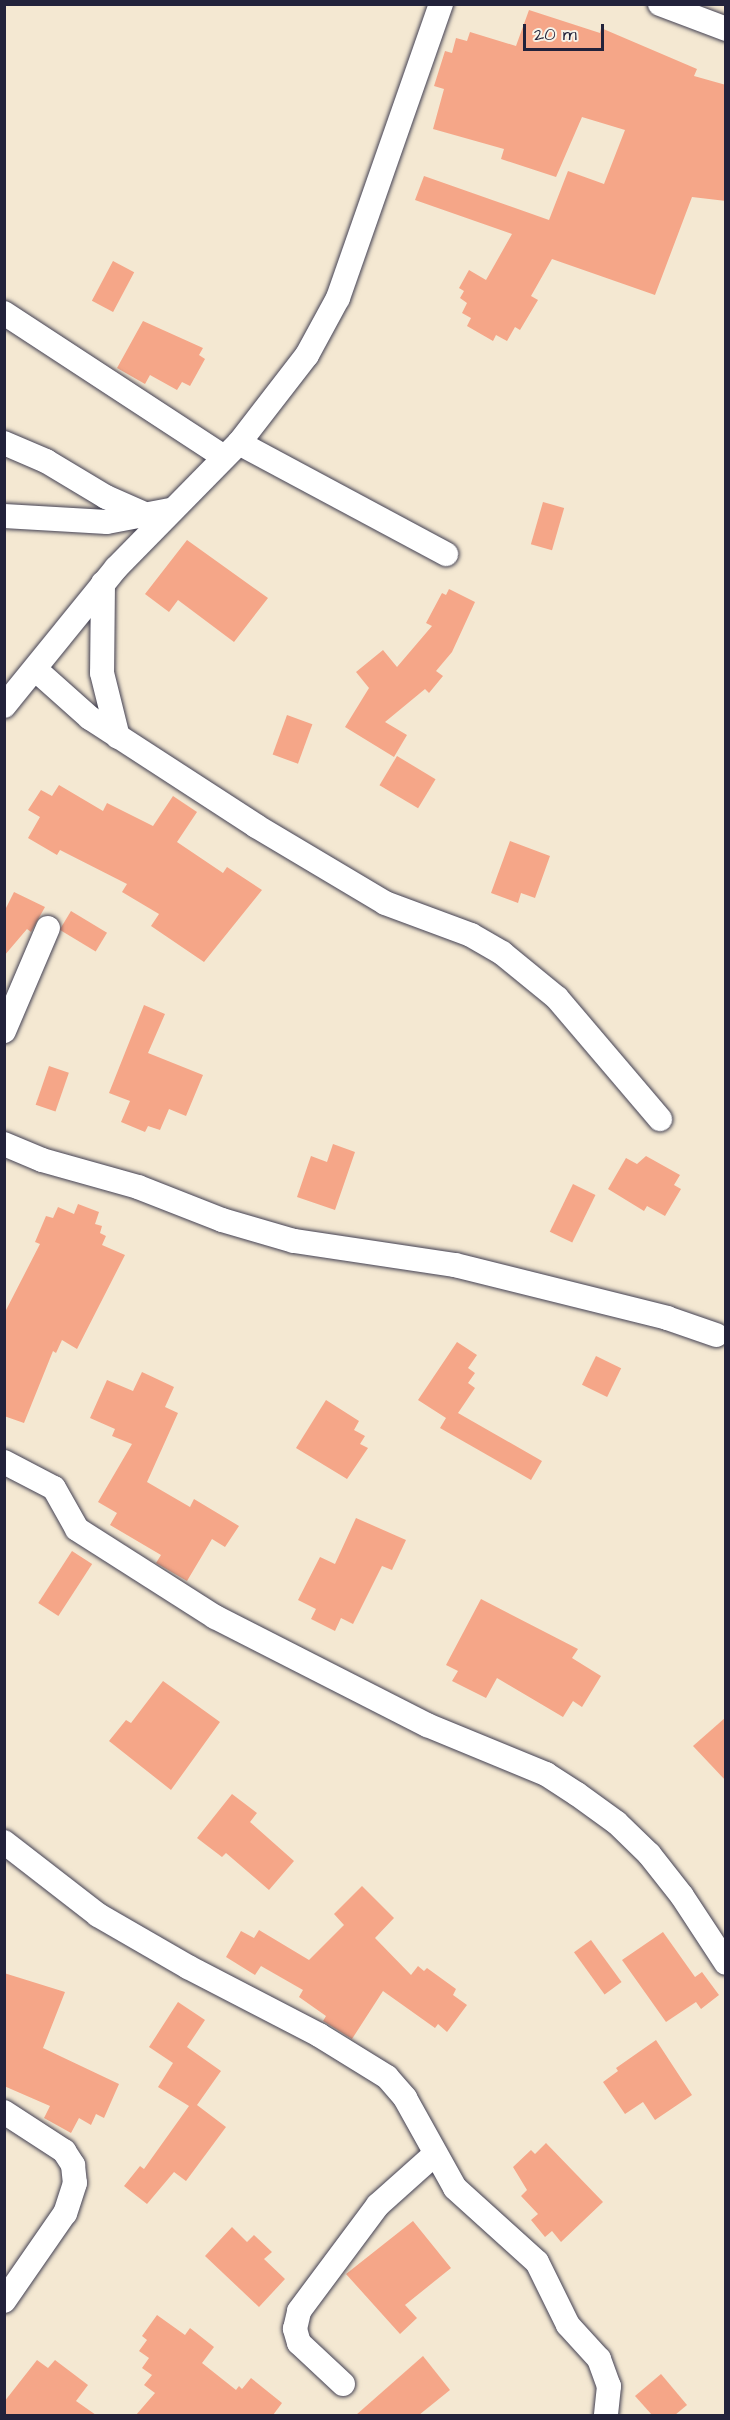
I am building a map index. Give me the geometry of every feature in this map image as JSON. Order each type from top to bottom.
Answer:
[{"type":"street","points":[[4,706],[159,513],[231,450],[307,355],[338,297],[441,4]]},
{"type":"street","points":[[660,4],[726,29]]},
{"type":"street","points":[[4,313],[231,450],[446,554]]},
{"type":"street","points":[[4,443],[159,513]]},
{"type":"street","points":[[4,516],[69,522],[159,513]]},
{"type":"street","points":[[103,584],[102,673],[118,737]]},
{"type":"street","points":[[35,669],[90,718],[118,737],[385,903],[471,935],[502,953],[557,998],[660,1119]]},
{"type":"street","points":[[4,1031],[48,927]]},
{"type":"street","points":[[4,1144],[42,1160],[138,1187],[222,1220],[294,1241],[455,1265],[667,1318],[716,1335]]},
{"type":"street","points":[[4,1462],[61,1494],[69,1521],[77,1529],[215,1617],[427,1725],[546,1774],[577,1794],[617,1824],[649,1854],[682,1896],[726,1963]]},
{"type":"street","points":[[4,1842],[98,1914],[188,1967],[319,2035],[387,2077],[405,2098],[435,2154],[470,2206],[537,2262],[568,2325],[599,2359],[609,2386],[606,2415]]},
{"type":"street","points":[[4,2112],[64,2151],[73,2165],[75,2183],[65,2213],[4,2301]]},
{"type":"street","points":[[343,2384],[299,2343],[295,2329],[299,2311],[378,2205],[435,2154]]},
{"type":"building","points":[[529,10],[600,33],[601,28],[697,69],[694,76],[726,85],[726,201],[692,197],[655,295],[552,259],[531,296],[538,300],[520,330],[515,327],[507,341],[496,335],[493,341],[467,326],[471,318],[462,313],[467,303],[460,298],[464,291],[459,288],[469,270],[486,280],[512,234],[415,200],[424,176],[549,220],[568,171],[604,184],[625,130],[582,117],[556,177],[501,159],[504,149],[433,129],[444,89],[434,86],[445,51],[452,53],[456,38],[467,41],[470,32],[516,46]]},
{"type":"building","points":[[113,261],[134,272],[113,312],[92,301]]},
{"type":"building","points":[[143,321],[203,348],[199,355],[205,359],[190,386],[182,382],[177,390],[150,375],[145,384],[117,368]]},
{"type":"building","points":[[543,502],[564,508],[552,550],[531,544]]},
{"type":"building","points":[[187,540],[268,598],[234,642],[178,600],[169,612],[145,594]]},
{"type":"building","points":[[449,589],[475,602],[452,652],[436,671],[443,676],[429,693],[425,689],[385,722],[407,735],[394,757],[345,727],[369,688],[356,672],[383,650],[397,667],[432,626],[426,623],[442,593],[446,595]]},
{"type":"building","points":[[287,715],[312,724],[298,764],[273,754]]},
{"type":"building","points":[[397,756],[436,779],[418,808],[379,785]]},
{"type":"building","points":[[59,785],[103,811],[107,803],[153,826],[173,796],[197,812],[177,842],[223,873],[227,867],[262,890],[204,962],[151,926],[159,914],[122,892],[127,884],[60,850],[57,855],[28,838],[40,817],[28,810],[41,790],[52,796]]},
{"type":"building","points":[[510,841],[550,856],[535,898],[521,893],[518,903],[491,893]]},
{"type":"building","points":[[14,892],[45,907],[31,932],[27,929],[4,956],[4,912]]},
{"type":"building","points":[[71,911],[107,933],[96,951],[60,930]]},
{"type":"building","points":[[144,1005],[165,1014],[148,1053],[203,1075],[186,1116],[169,1109],[160,1130],[148,1126],[145,1132],[121,1122],[130,1101],[109,1093]]},
{"type":"building","points":[[49,1066],[69,1073],[56,1112],[36,1105]]},
{"type":"building","points":[[333,1144],[355,1152],[335,1210],[297,1197],[311,1156],[327,1162]]},
{"type":"building","points":[[646,1156],[680,1175],[674,1185],[681,1189],[665,1216],[647,1206],[644,1211],[608,1189],[626,1158],[637,1164]]},
{"type":"building","points":[[573,1184],[595,1195],[572,1243],[550,1232]]},
{"type":"building","points":[[78,1204],[99,1212],[95,1224],[102,1226],[100,1233],[106,1236],[102,1245],[125,1255],[77,1349],[62,1340],[56,1353],[53,1351],[24,1423],[4,1416],[4,1314],[40,1244],[35,1242],[46,1216],[53,1218],[58,1207],[74,1214]]},
{"type":"building","points":[[457,1342],[477,1355],[468,1368],[475,1373],[468,1383],[475,1388],[458,1413],[542,1461],[531,1480],[440,1428],[446,1418],[418,1400]]},
{"type":"building","points":[[596,1356],[621,1368],[607,1397],[582,1385]]},
{"type":"building","points":[[142,1372],[174,1387],[165,1407],[178,1413],[147,1482],[190,1507],[194,1499],[239,1526],[225,1547],[212,1539],[187,1581],[156,1563],[161,1555],[110,1525],[117,1513],[98,1502],[132,1444],[112,1436],[115,1429],[90,1418],[107,1380],[133,1391]]},
{"type":"building","points":[[326,1400],[359,1421],[354,1430],[365,1436],[360,1444],[368,1448],[347,1479],[296,1448]]},
{"type":"building","points":[[356,1518],[406,1540],[392,1570],[382,1566],[353,1624],[341,1618],[335,1631],[311,1619],[316,1609],[298,1600],[320,1557],[335,1564]]},
{"type":"building","points":[[72,1551],[92,1564],[58,1616],[38,1603]]},
{"type":"building","points":[[481,1599],[578,1649],[572,1658],[601,1676],[582,1707],[573,1701],[563,1717],[497,1678],[486,1698],[452,1681],[458,1671],[446,1665]]},
{"type":"building","points":[[163,1681],[220,1722],[171,1790],[109,1741],[126,1720],[131,1723]]},
{"type":"building","points":[[726,1717],[726,1781],[693,1746]]},
{"type":"building","points":[[232,1794],[257,1813],[250,1822],[294,1861],[269,1890],[226,1853],[222,1857],[197,1838]]},
{"type":"building","points":[[362,1886],[394,1918],[375,1938],[411,1975],[418,1966],[424,1971],[427,1968],[456,1989],[453,1995],[467,2005],[447,2032],[438,2024],[435,2028],[383,1991],[352,2039],[323,2021],[326,2016],[299,1997],[303,1990],[261,1966],[255,1975],[226,1957],[241,1931],[254,1938],[259,1930],[309,1960],[344,1925],[334,1914]]},
{"type":"building","points":[[663,1932],[695,1977],[702,1972],[719,1995],[701,2009],[696,2002],[666,2022],[622,1960]]},
{"type":"building","points":[[591,1940],[622,1982],[605,1994],[574,1952]]},
{"type":"building","points":[[4,1973],[65,1992],[43,2048],[119,2084],[104,2118],[96,2114],[91,2125],[79,2118],[71,2133],[44,2118],[50,2106],[4,2086]]},
{"type":"building","points":[[178,2002],[205,2020],[187,2047],[221,2071],[197,2105],[226,2127],[186,2181],[174,2172],[147,2204],[124,2186],[140,2166],[144,2169],[189,2106],[158,2087],[173,2063],[149,2047]]},
{"type":"building","points":[[656,2040],[692,2095],[655,2120],[643,2102],[625,2114],[603,2082],[618,2071],[616,2068]]},
{"type":"building","points":[[546,2143],[603,2202],[561,2242],[552,2231],[545,2237],[531,2220],[538,2214],[521,2196],[527,2190],[513,2167],[531,2150],[535,2154]]},
{"type":"building","points":[[413,2221],[451,2268],[405,2305],[417,2318],[400,2334],[346,2274]]},
{"type":"building","points":[[232,2227],[247,2242],[254,2235],[272,2252],[264,2259],[285,2279],[259,2307],[205,2256]]},
{"type":"building","points":[[157,2315],[185,2335],[190,2328],[214,2347],[202,2363],[236,2390],[239,2386],[242,2389],[251,2378],[282,2403],[273,2415],[136,2415],[155,2393],[144,2385],[152,2375],[142,2368],[149,2358],[139,2351],[147,2340],[142,2336]]},
{"type":"building","points":[[423,2356],[450,2390],[419,2415],[356,2415]]},
{"type":"building","points":[[37,2360],[48,2368],[55,2360],[88,2385],[76,2401],[96,2415],[4,2415],[4,2402]]},
{"type":"building","points":[[661,2374],[687,2405],[675,2415],[652,2415],[635,2396]]}]
